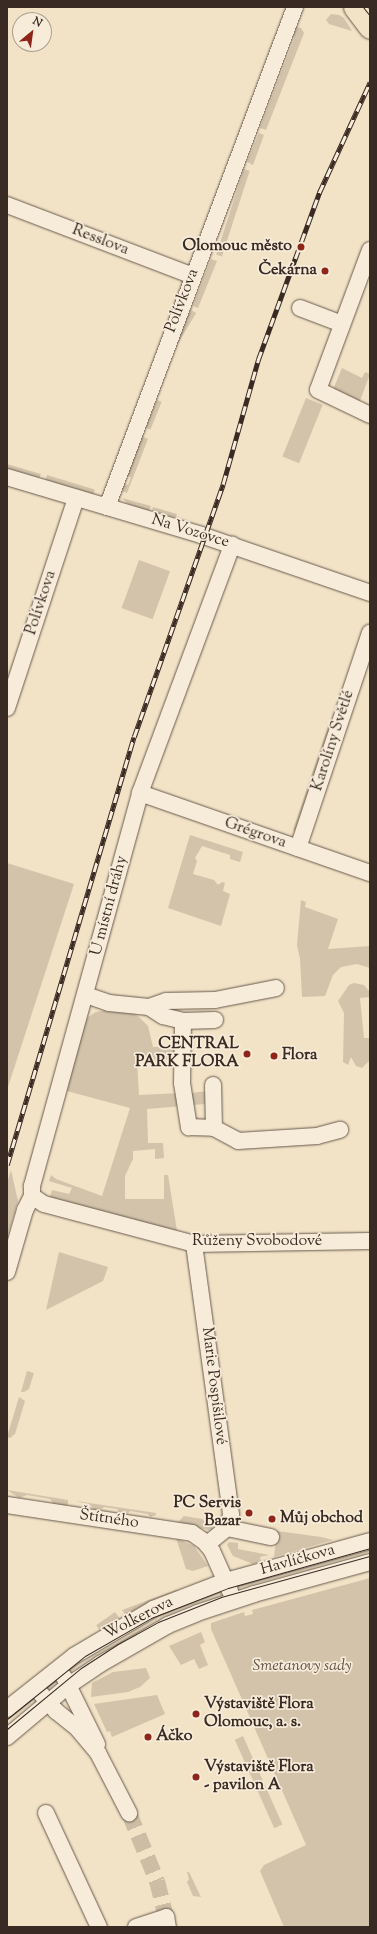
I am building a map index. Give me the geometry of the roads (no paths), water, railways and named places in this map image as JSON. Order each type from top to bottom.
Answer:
[{"type":"main road","points":[[354,7],[370,28]]},
{"type":"street","name":"Polívkova","points":[[115,509],[193,276],[295,7]]},
{"type":"street","points":[[298,7],[308,7]]},
{"type":"street","name":"Resslova","points":[[7,205],[193,276]]},
{"type":"street","points":[[370,250],[318,390],[370,415]]},
{"type":"street","points":[[300,308],[342,324]]},
{"type":"street","name":"Na Vozovce","points":[[7,477],[232,545],[370,593]]},
{"type":"street","name":"Polívkova","points":[[7,708],[72,496]]},
{"type":"street","name":"U místní dráhy","points":[[7,1272],[25,1210],[32,1196],[32,1186],[86,995],[140,793],[232,545]]},
{"type":"street","name":"Karolíny Světlé","points":[[298,848],[370,633]]},
{"type":"street","name":"Grégrova","points":[[140,793],[370,873]]},
{"type":"street","points":[[86,995],[109,1003],[149,1007],[166,1001],[215,1000],[276,988]]},
{"type":"street","points":[[149,1007],[163,1016],[183,1021],[215,1020]]},
{"type":"street","points":[[183,1021],[182,1083],[189,1127],[214,1128],[238,1141],[317,1136],[340,1130]]},
{"type":"street","points":[[214,1085],[214,1128]]},
{"type":"street","name":"Růženy Svobodové","points":[[32,1196],[44,1204],[189,1243],[370,1241]]},
{"type":"street","name":"Marie Pospíšilové","points":[[189,1243],[231,1515],[227,1528]]},
{"type":"street","name":"Štítného","points":[[7,1505],[186,1532],[197,1536],[207,1544]]},
{"type":"street","points":[[234,1601],[226,1581],[207,1544],[227,1528],[271,1537]]},
{"type":"street","name":"Havlíčkova","points":[[226,1581],[370,1541]]},
{"type":"street","name":"Havlíčkova","points":[[234,1601],[370,1562]]},
{"type":"street","name":"Wolkerova","points":[[7,1709],[58,1668],[134,1618],[170,1601],[226,1581]]},
{"type":"street","name":"Wolkerova","points":[[7,1737],[69,1685],[143,1638],[197,1613],[234,1601]]},
{"type":"street","points":[[58,1668],[69,1685],[95,1736],[98,1753]]},
{"type":"street","points":[[35,1686],[47,1702],[78,1729],[98,1753],[128,1814]]},
{"type":"street","points":[[46,1813],[99,1927]]},
{"type":"street","points":[[136,1927],[167,1922]]},
{"type":"tunnel","points":[[129,1813],[157,1881],[166,1917]]},
{"type":"tram line","points":[[363,7],[370,16]]},
{"type":"tram line","points":[[7,1719],[85,1656],[151,1618],[228,1588],[370,1548]]},
{"type":"tram line","points":[[7,1729],[81,1668],[118,1644],[158,1622],[221,1597],[370,1556]]},
{"type":"railway","points":[[7,1165],[134,737],[223,484],[258,360],[319,193],[370,82]]},
{"type":"place","name":"Olomouc město","points":[[301,247]]},
{"type":"place","name":"Čekárna","points":[[325,271]]},
{"type":"place","name":"CENTRAL PARK FLORA","points":[[247,1054]]},
{"type":"place","name":"Flora","points":[[274,1056]]},
{"type":"place","name":"PC Servis Bazar","points":[[249,1513]]},
{"type":"place","name":"Můj obchod","points":[[272,1519]]},
{"type":"place","name":"Výstaviště Flora Olomouc, a. s.","points":[[196,1714]]},
{"type":"place","name":"Áčko","points":[[148,1737]]},
{"type":"place","name":"Výstaviště Flora - pavilon A","points":[[196,1777]]},
{"type":"park label","name":"Smetanovy sady","points":[[302,1667]]}]
